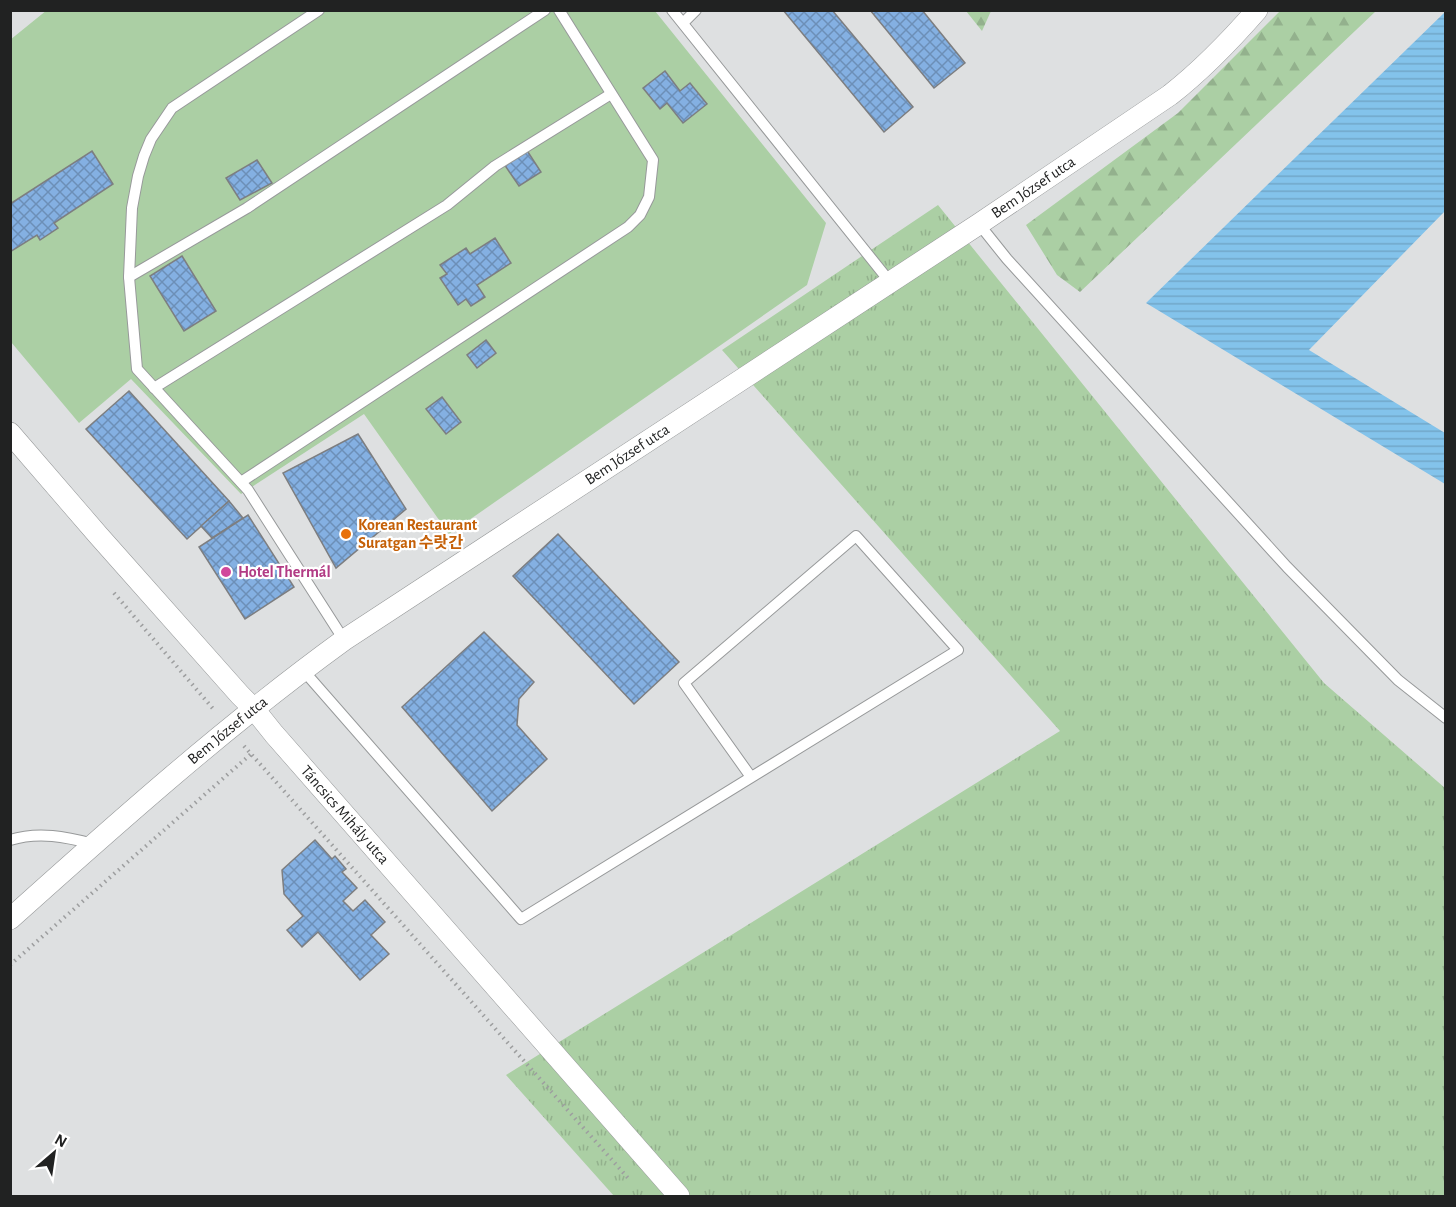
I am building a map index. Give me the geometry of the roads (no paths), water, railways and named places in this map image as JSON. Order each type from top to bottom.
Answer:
[{"type":"street","name":"Bem József utca","points":[[10,919],[230,728],[344,640],[979,224],[1170,95],[1230,42],[1257,10]]},
{"type":"street","name":"Táncsics Mihály utca","points":[[10,433],[679,1197]]},
{"type":"lane","points":[[129,277],[247,208],[545,10]]},
{"type":"lane","points":[[242,482],[628,227],[640,215],[649,197],[652,160],[559,10]]},
{"type":"lane","points":[[672,10],[890,282]]},
{"type":"lane","points":[[683,23],[696,10]]},
{"type":"lane","points":[[315,12],[172,108],[161,123],[144,156],[136,186],[132,208],[129,277],[137,369],[242,482],[344,640]]},
{"type":"lane","points":[[154,388],[447,205],[495,165],[611,94]]},
{"type":"lane","points":[[979,224],[1015,267],[1287,567],[1398,680],[1446,718]]},
{"type":"lane","points":[[303,670],[522,919],[958,650],[856,536],[684,683],[751,777]]},
{"type":"lane","points":[[10,840],[19,837],[54,835],[94,844]]},
{"type":"water","points":[[1445,12],[1445,211],[1309,350],[1445,433],[1445,484],[1146,303]]},
{"type":"place","name":"Korean Restaurant Suratgan 수랏간","points":[[346,534]]},
{"type":"place","name":"Hotel Thermál","points":[[226,572]]}]
